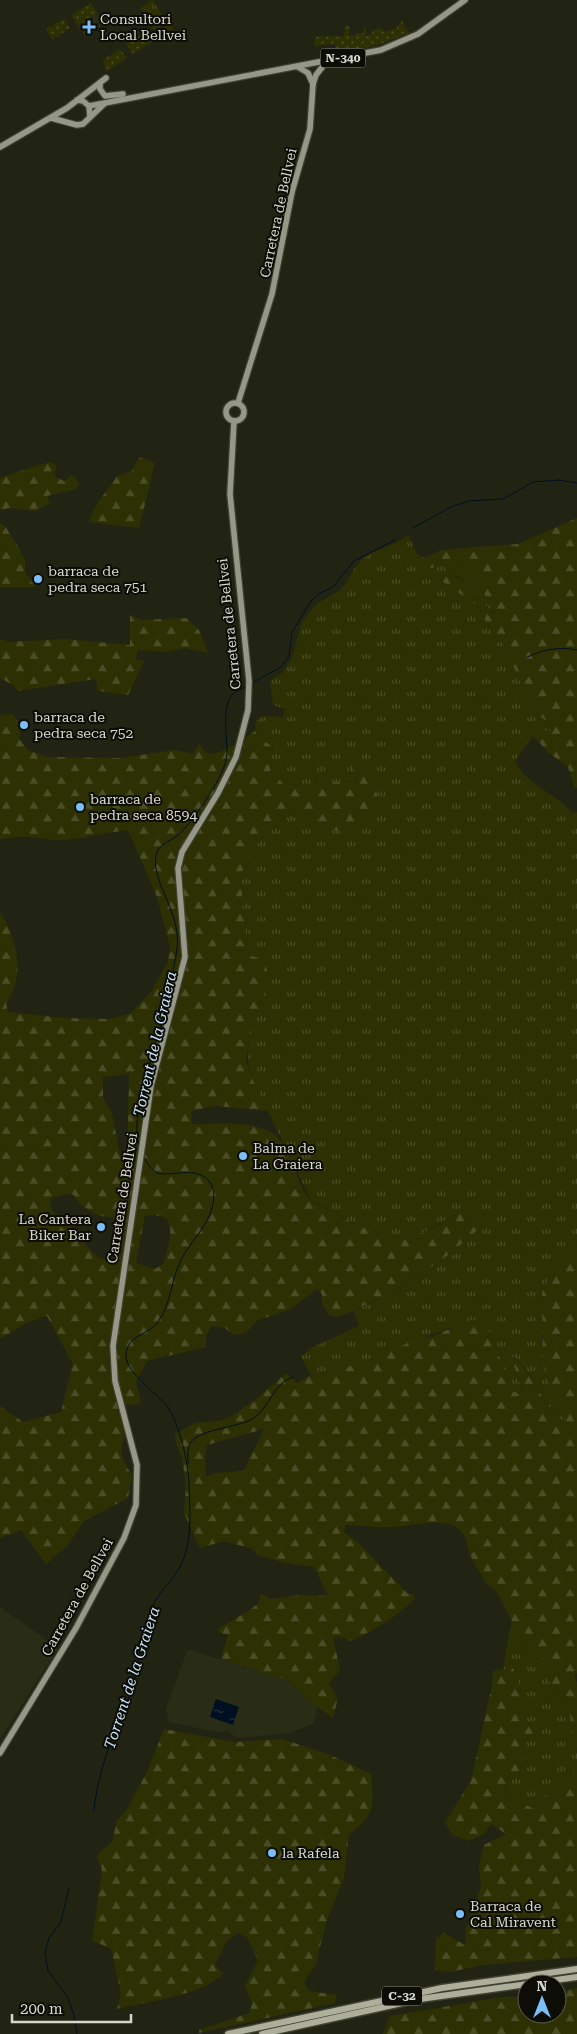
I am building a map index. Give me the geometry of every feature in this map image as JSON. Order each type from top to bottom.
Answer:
[{"type":"highway","name":"C-32","points":[[228,2034],[433,1990],[577,1969]]},
{"type":"highway","name":"C-32","points":[[262,2034],[428,1998],[577,1977]]},
{"type":"main road","name":"N-340","points":[[88,105],[381,50],[400,43],[438,20],[465,0]]},
{"type":"main road","name":"N-340","points":[[241,76],[376,48],[438,20]]},
{"type":"main road","points":[[313,84],[316,75],[327,61]]},
{"type":"main road","points":[[298,67],[308,72],[313,84]]},
{"type":"main road","points":[[0,146],[67,108],[106,78]]},
{"type":"main road","points":[[100,83],[101,92],[110,96],[151,89],[172,88]]},
{"type":"main road","name":"Carretera de Bellvei","points":[[238,403],[277,275],[292,192],[310,128],[313,84]]},
{"type":"main road","points":[[90,117],[88,105],[92,90]]},
{"type":"main road","points":[[77,100],[88,105]]},
{"type":"main road","name":"N-340","points":[[49,118],[84,124],[110,101]]},
{"type":"main road","points":[[67,108],[66,114],[71,122]]},
{"type":"main road","name":"Carretera de Bellvei","points":[[231,403],[238,403],[242,406],[244,412],[240,419],[234,421],[229,418],[226,410],[231,403]]},
{"type":"main road","name":"Carretera de Bellvei","points":[[0,1753],[76,1628],[124,1538],[136,1505],[137,1465],[114,1381],[112,1346],[153,1077],[185,957],[178,868],[182,852],[218,792],[236,757],[245,726],[249,690],[231,517],[230,468],[234,421]]},
{"type":"shaded area","name":"Consultori Local Bellvei","points":[[97,13],[105,24],[85,37],[77,25]]},
{"type":"shaded area","points":[[0,1607],[58,1648],[0,1739]]},
{"type":"shaded area","points":[[191,1650],[284,1679],[293,1684],[302,1696],[318,1707],[313,1724],[288,1733],[240,1738],[234,1737],[229,1731],[219,1732],[172,1723],[168,1720],[166,1709],[187,1651]]},
{"type":"green space","points":[[153,0],[163,18],[168,17],[173,28],[169,31],[163,25],[154,30],[140,8]]},
{"type":"green space","points":[[91,3],[97,13],[78,25],[71,15]]},
{"type":"green space","points":[[64,19],[70,28],[52,40],[46,29]]},
{"type":"green space","points":[[401,20],[409,33],[380,44],[336,55],[335,44],[314,46],[315,37],[344,36],[345,25],[350,27],[349,35],[355,36],[356,33],[364,33],[364,27],[366,27],[366,36],[372,34],[373,30],[382,28],[383,32],[397,28]]},
{"type":"green space","points":[[147,31],[153,41],[133,54],[126,44]]},
{"type":"green space","points":[[120,49],[127,58],[106,72],[103,60]]},
{"type":"green space","points":[[139,457],[155,463],[139,528],[89,522],[97,504],[117,476],[132,471]]},
{"type":"green space","points":[[52,462],[57,466],[54,476],[64,481],[72,475],[80,483],[76,489],[47,496],[50,503],[35,511],[10,508],[0,510],[0,478]]},
{"type":"green space","points":[[577,518],[577,788],[574,787],[568,767],[549,753],[533,736],[537,730],[550,731],[552,725],[541,717],[523,688],[504,645],[487,624],[478,606],[437,578],[433,571],[444,572],[461,580],[496,615],[474,576],[456,559],[435,563],[433,568],[422,566],[424,558],[441,550],[518,544]]},
{"type":"green space","points":[[0,524],[5,526],[20,550],[25,560],[25,572],[36,587],[0,587]]},
{"type":"green space","points":[[408,535],[417,554],[424,558],[422,566],[456,559],[474,576],[496,616],[459,577],[440,571],[437,578],[478,606],[487,624],[504,645],[523,688],[541,717],[552,725],[550,731],[537,730],[515,761],[520,770],[526,777],[558,800],[572,813],[577,812],[577,1247],[548,1279],[542,1342],[568,1415],[563,1421],[549,1406],[527,1371],[512,1356],[521,1385],[522,1395],[513,1391],[489,1331],[448,1328],[364,1363],[311,1375],[301,1357],[311,1348],[359,1326],[353,1311],[388,1293],[439,1262],[483,1224],[466,1209],[415,1237],[390,1238],[365,1229],[311,1200],[251,1076],[248,1064],[249,1040],[252,1028],[269,981],[251,956],[246,937],[242,902],[242,872],[265,830],[291,814],[317,818],[368,817],[378,802],[378,795],[375,789],[353,763],[352,781],[285,785],[270,772],[273,747],[257,734],[255,730],[256,721],[263,716],[283,717],[285,709],[273,705],[270,681],[287,667],[304,620],[310,611],[317,604],[341,589],[364,558]]},
{"type":"green space","points":[[130,615],[141,620],[186,618],[199,630],[208,653],[185,648],[166,652],[138,650],[135,660],[144,661],[128,695],[98,691],[96,679],[17,691],[13,685],[0,678],[0,639],[9,642],[66,639],[130,645]]},
{"type":"green space","points":[[13,714],[21,728],[19,739],[28,750],[48,757],[121,758],[174,750],[194,754],[199,743],[206,752],[218,753],[239,743],[255,731],[260,738],[273,747],[270,772],[285,785],[352,781],[353,763],[377,780],[375,789],[377,803],[375,809],[372,814],[349,832],[322,829],[317,818],[291,814],[265,830],[242,872],[242,902],[246,937],[251,956],[265,959],[269,981],[252,1027],[246,1059],[251,1076],[268,1111],[216,1106],[191,1111],[192,1124],[240,1124],[267,1130],[283,1144],[300,1184],[311,1200],[364,1228],[380,1234],[407,1237],[419,1234],[466,1209],[483,1224],[451,1253],[415,1277],[377,1299],[339,1317],[329,1315],[322,1303],[322,1294],[317,1289],[291,1309],[258,1320],[246,1333],[234,1335],[225,1328],[212,1326],[206,1335],[206,1347],[147,1361],[136,1381],[141,1403],[118,1407],[125,1437],[121,1452],[132,1475],[128,1498],[84,1521],[68,1545],[46,1564],[21,1530],[0,1538],[0,1406],[23,1422],[61,1412],[73,1364],[47,1316],[26,1323],[0,1339],[0,912],[11,933],[17,957],[16,981],[6,1003],[8,1012],[63,1018],[108,1019],[130,1014],[151,992],[168,962],[170,947],[157,897],[128,830],[66,840],[17,837],[0,840],[0,715]],"holes":[[[129,1074],[127,1161],[120,1155],[112,1113],[103,1098],[103,1077]],[[68,1194],[74,1195],[79,1203],[96,1215],[123,1220],[114,1261],[101,1258],[91,1251],[76,1231],[55,1213],[52,1209],[51,1198]],[[145,1216],[164,1217],[170,1227],[170,1240],[165,1259],[163,1264],[155,1269],[136,1263]]]},
{"type":"green space","points":[[577,1247],[577,1673],[574,1675],[577,1683],[577,1752],[569,1711],[557,1698],[549,1681],[548,1661],[509,1634],[512,1621],[496,1590],[486,1584],[474,1564],[463,1533],[450,1524],[424,1523],[398,1527],[345,1525],[344,1532],[358,1543],[407,1593],[412,1594],[415,1598],[393,1617],[360,1637],[351,1641],[338,1636],[333,1638],[340,1670],[329,1684],[338,1698],[333,1718],[302,1696],[293,1684],[284,1679],[221,1659],[228,1635],[218,1632],[219,1628],[257,1604],[260,1594],[271,1599],[301,1595],[328,1596],[314,1567],[285,1563],[258,1555],[253,1549],[224,1541],[200,1548],[184,1513],[186,1486],[182,1457],[175,1440],[175,1434],[195,1423],[220,1421],[232,1416],[259,1397],[286,1373],[297,1383],[311,1375],[364,1363],[408,1343],[433,1336],[471,1320],[483,1322],[489,1331],[513,1391],[522,1395],[521,1385],[511,1356],[532,1379],[548,1406],[563,1421],[567,1415],[549,1383],[543,1364],[542,1293],[548,1279]],"holes":[[[264,1429],[244,1471],[214,1473],[206,1477],[205,1460],[207,1445]]]},
{"type":"green space","points":[[509,1634],[548,1661],[552,1688],[557,1698],[569,1711],[577,1752],[577,1767],[574,1768],[566,1790],[543,1796],[532,1808],[512,1798],[504,1790],[526,1760],[521,1743],[533,1733],[524,1714],[525,1698],[503,1670]]},
{"type":"green space","points":[[513,1668],[525,1698],[524,1714],[533,1733],[521,1743],[526,1760],[504,1791],[512,1798],[532,1808],[543,1796],[566,1790],[574,1768],[577,1767],[577,1957],[483,1965],[450,1972],[435,1970],[436,1939],[444,1933],[465,1945],[466,1928],[481,1887],[479,1866],[484,1845],[506,1834],[491,1824],[484,1834],[469,1841],[452,1835],[445,1822],[471,1781],[492,1685],[493,1671]]},
{"type":"green space","points":[[164,1729],[234,1742],[282,1739],[328,1754],[371,1774],[371,1809],[364,1821],[349,1834],[344,1878],[326,1922],[316,1964],[304,1982],[309,1991],[337,1995],[335,2003],[199,2033],[199,2030],[249,2013],[252,2004],[245,1986],[258,1960],[247,1937],[237,1933],[227,1941],[215,1964],[223,1974],[213,1981],[188,1993],[117,2009],[121,1993],[111,1948],[92,1941],[102,1869],[97,1858],[100,1852],[112,1842],[117,1820],[126,1811],[147,1772]]},
{"type":"green space","points":[[577,1988],[577,2034],[383,2034],[390,2016],[502,1997],[517,1997],[517,2024],[567,2024],[567,1990]]},
{"type":"water","points":[[216,1699],[239,1707],[233,1725],[210,1717]]},
{"type":"waterway","name":"Torrent de la Graiera","points":[[413,528],[451,507],[468,501],[503,499],[533,482],[559,480],[577,483]]},
{"type":"waterway","name":"Torrent de la Graiera","points":[[250,684],[281,667],[289,656],[292,632],[311,601],[320,593],[333,587],[354,561],[395,540]]},
{"type":"waterway","points":[[525,658],[550,650],[563,648],[577,650]]},
{"type":"waterway","name":"Torrent de la Graiera","points":[[140,1147],[137,1135],[140,1102],[163,1018],[178,941],[172,914],[158,878],[156,856],[161,846],[177,836],[189,824],[217,781],[223,769],[227,752],[226,715],[228,701],[234,693],[247,686]]},
{"type":"waterway","name":"Torrent de la Graiera","points":[[94,1811],[103,1765],[114,1732],[131,1692],[152,1608],[183,1561],[190,1529],[189,1477],[175,1422],[167,1406],[130,1367],[126,1360],[126,1353],[131,1342],[153,1327],[162,1316],[181,1260],[210,1215],[214,1193],[208,1180],[202,1176],[190,1173],[157,1173],[149,1166],[143,1155]]},
{"type":"waterway","points":[[188,1463],[188,1449],[194,1439],[200,1435],[254,1418],[264,1408],[281,1384],[293,1377]]},
{"type":"waterway","name":"Torrent de la Graiera","points":[[69,1888],[61,1922],[49,1938],[45,1953],[48,1971],[67,1996],[74,2015],[77,2034]]},
{"type":"place","name":"Consultori Local Bellvei","points":[[89,27]]},
{"type":"place","name":"barraca de pedra seca 751","points":[[38,579]]},
{"type":"place","name":"barraca de pedra seca 752","points":[[24,725]]},
{"type":"place","name":"barraca de pedra seca 8594","points":[[80,807]]},
{"type":"place","name":"Balma de La Graiera","points":[[243,1156]]},
{"type":"place","name":"La Cantera Biker Bar","points":[[101,1227]]},
{"type":"place","name":"la Rafela","points":[[272,1853]]},
{"type":"place","name":"Barraca de Cal Miravent","points":[[460,1914]]}]
